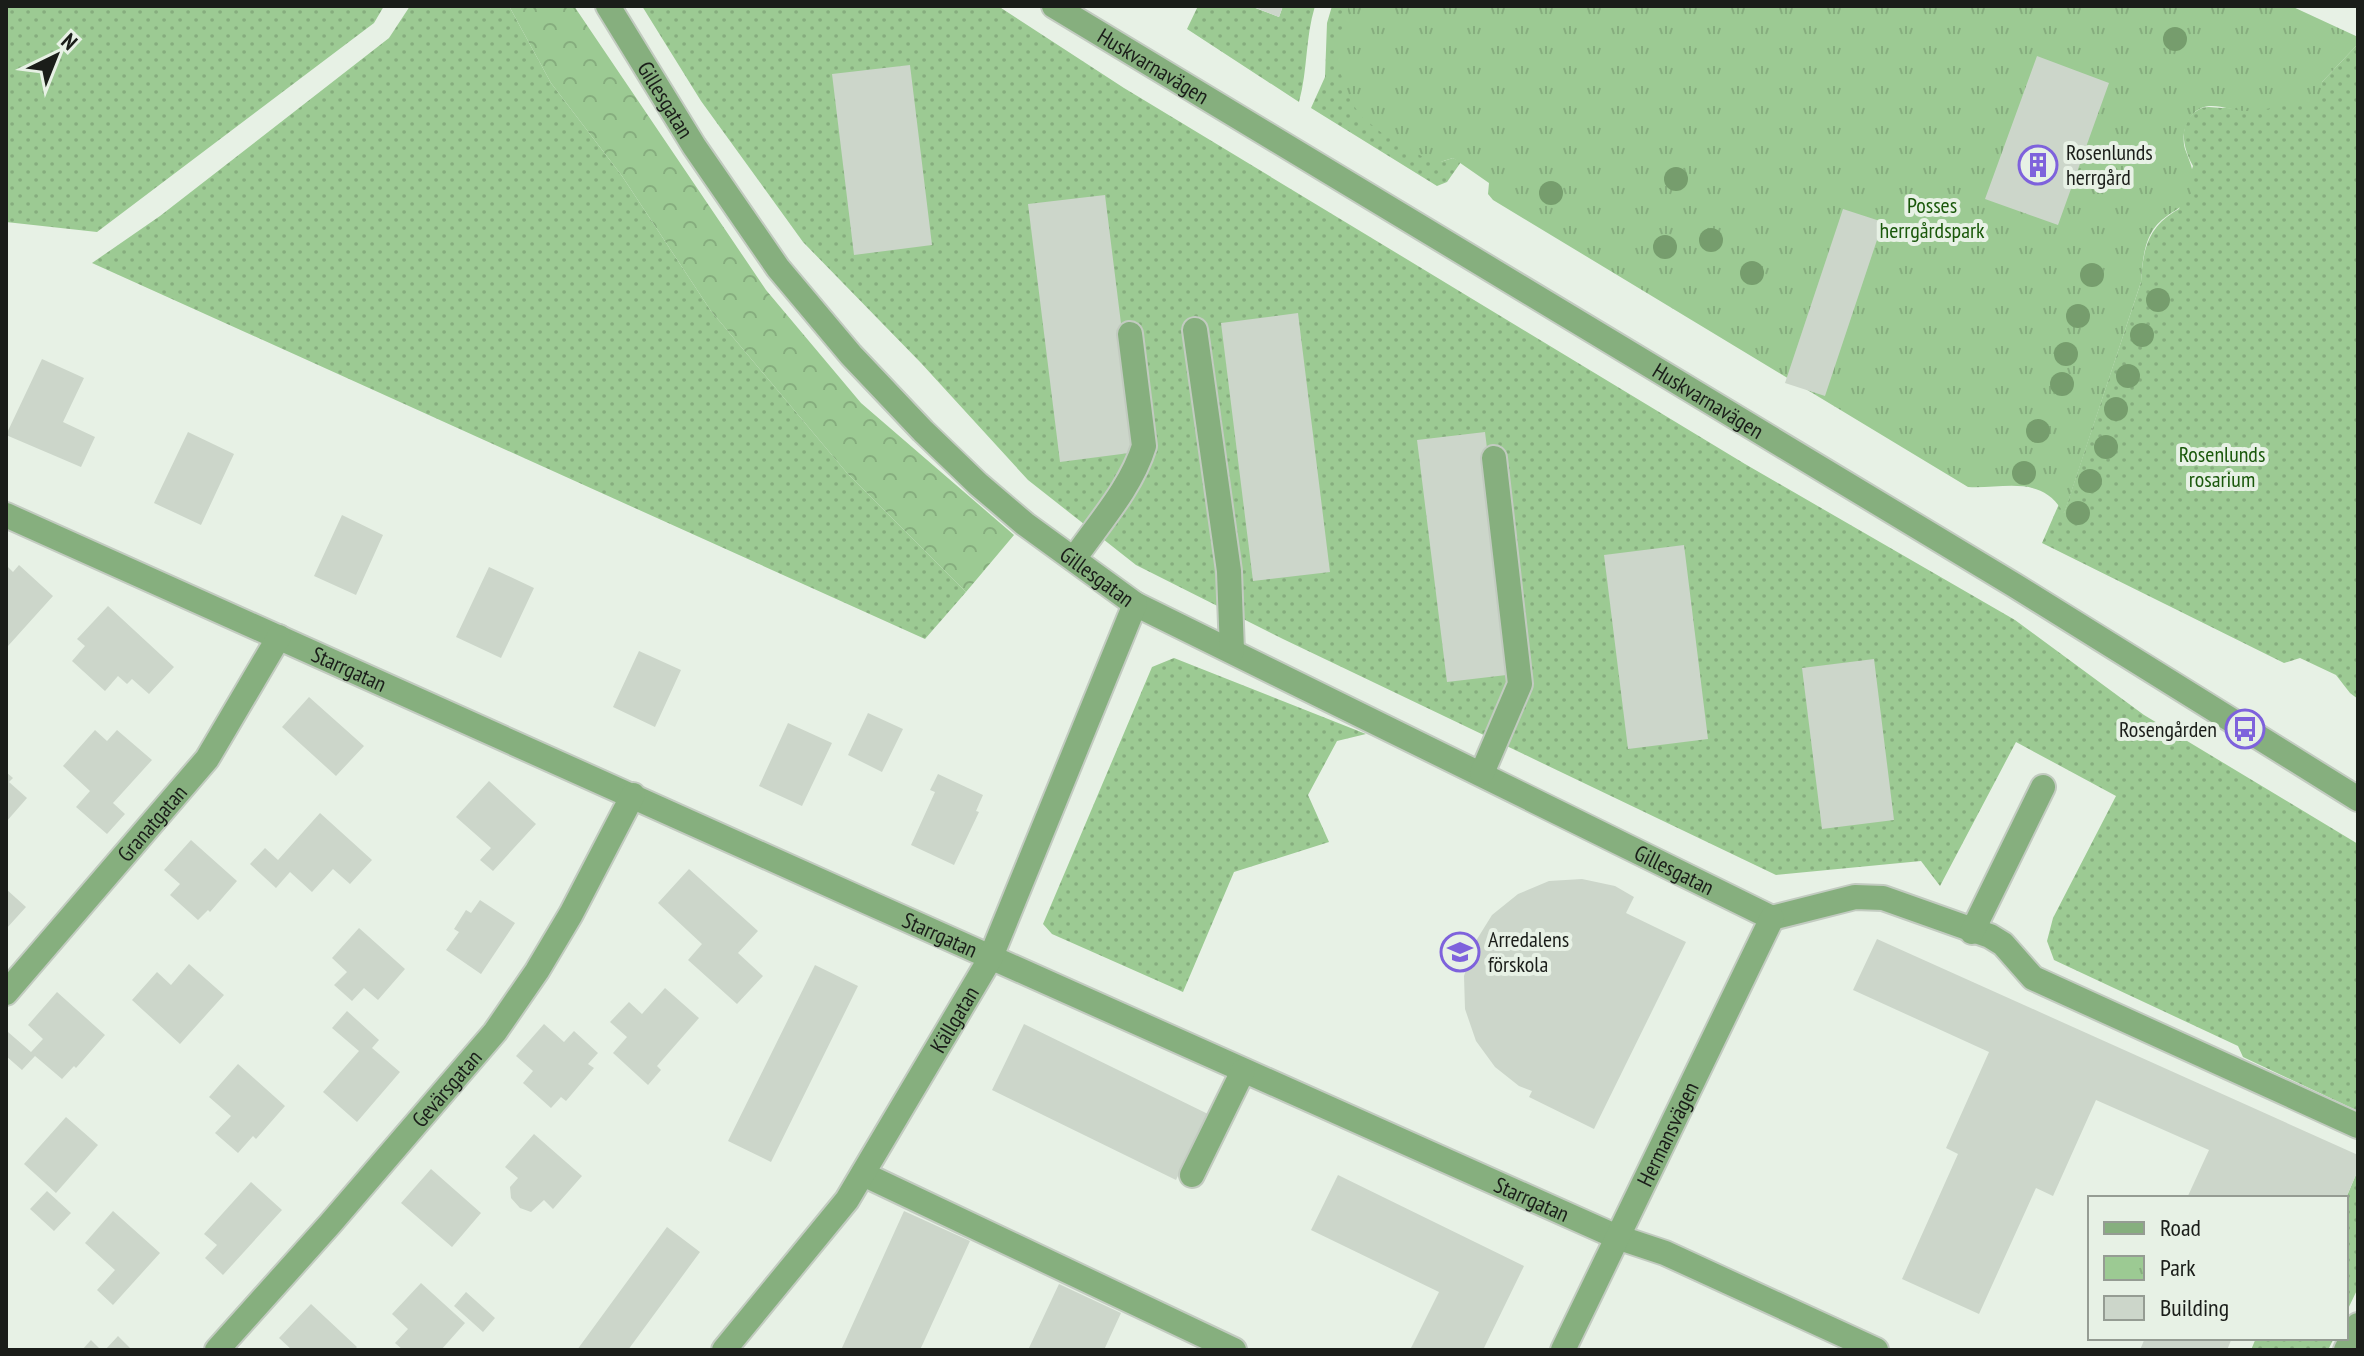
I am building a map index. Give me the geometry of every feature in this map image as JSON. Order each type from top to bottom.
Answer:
[{"type":"street","name":"Gillesgatan","points":[[608,6],[694,146],[778,268],[882,388],[978,484],[1025,524],[1135,604],[1772,918]]},
{"type":"street","name":"Huskvarnavägen","points":[[1054,6],[1947,544],[2358,799]]},
{"type":"street","points":[[1195,330],[1229,571],[1232,651]]},
{"type":"street","points":[[1074,559],[1126,484],[1144,446],[1130,334]]},
{"type":"street","points":[[1482,773],[1520,684],[1494,458]]},
{"type":"street","name":"Starrgatan","points":[[6,515],[633,795],[990,959],[1617,1237],[1665,1253],[1876,1350]]},
{"type":"street","name":"Källgatan","points":[[724,1350],[847,1200],[990,959],[1135,604]]},
{"type":"street","name":"Granatgatan","points":[[6,993],[207,759],[279,637]]},
{"type":"street","points":[[1972,932],[2043,787]]},
{"type":"street","name":"Gevärsgatan","points":[[217,1350],[495,1032],[571,914],[633,795]]},
{"type":"street","points":[[1772,918],[1855,897],[1883,898],[1990,936],[2003,944],[2033,978],[2358,1126]]},
{"type":"street","name":"Hermansvägen","points":[[1563,1350],[1772,918]]},
{"type":"street","points":[[1192,1175],[1243,1071]]},
{"type":"street","points":[[863,1174],[1234,1350]]},
{"type":"street","points":[[2346,1350],[2358,1325]]},
{"type":"green space","points":[[6,6],[384,6],[374,23],[97,232],[6,222]]},
{"type":"green space","points":[[410,6],[509,6],[551,83],[622,176],[711,311],[847,473],[966,592],[925,639],[92,263],[160,216],[389,38]]},
{"type":"green space","points":[[509,6],[574,6],[766,290],[861,403],[1014,535],[966,592],[847,473],[711,311],[622,176],[551,83]]},
{"type":"green space","points":[[642,6],[998,6],[1124,88],[1745,464],[2015,620],[2144,715],[2358,844],[2358,1111],[2243,1057],[2238,1046],[2054,960],[2047,941],[2053,918],[2116,796],[2016,742],[1940,886],[1921,861],[1776,875],[1283,639],[1136,565],[1028,480],[921,363],[803,242],[701,101]]},
{"type":"green space","points":[[1198,6],[1250,6],[1279,17],[1283,6],[1315,6],[1299,102],[1187,29]]},
{"type":"green space","points":[[1332,6],[1400,6],[1548,112],[1440,162],[1453,158],[1461,162],[1447,182],[1437,186],[1311,108],[1325,77],[1327,23]]},
{"type":"green space","name":"Posses herrgårdspark","points":[[1349,6],[2291,6],[2358,37],[2358,44],[2322,82],[2321,98],[2307,108],[2300,101],[2252,111],[2209,106],[2191,116],[2185,128],[2184,142],[2193,172],[2192,190],[2185,202],[2159,222],[2149,237],[2141,282],[2064,514],[2055,501],[2034,488],[1968,487],[1493,200],[1488,194],[1489,183],[1453,158],[1430,161],[1383,134],[1362,117],[1351,102],[1334,55]]},
{"type":"green space","name":"Rosenlunds rosarium","points":[[2358,44],[2358,699],[2336,675],[2300,658],[2284,663],[2042,543],[2059,504],[2064,513],[2141,282],[2149,240],[2160,223],[2179,209],[2193,166],[2184,136],[2191,115],[2204,108],[2272,105],[2320,91],[2322,82]]},
{"type":"green space","points":[[1174,658],[1366,734],[1337,741],[1308,795],[1329,842],[1234,872],[1183,992],[1052,934],[1043,924],[1152,667]]},
{"type":"green space","points":[[2358,1170],[2358,1288],[2348,1309],[2348,1196]]},
{"type":"green space","points":[[2255,1340],[2333,1340],[2328,1350],[2251,1350]]},
{"type":"building","points":[[1251,6],[1283,6],[1279,17]]},
{"type":"building","name":"Rosenlunds herrgård","points":[[2037,56],[2109,83],[2058,225],[1985,199]]},
{"type":"building","points":[[910,65],[932,245],[854,255],[832,74]]},
{"type":"building","points":[[1105,195],[1137,452],[1060,462],[1028,204]]},
{"type":"building","points":[[1843,209],[1883,222],[1825,396],[1785,383]]},
{"type":"building","points":[[1298,313],[1330,572],[1253,581],[1221,323]]},
{"type":"building","points":[[42,359],[84,378],[63,422],[95,437],[81,467],[6,435]]},
{"type":"building","points":[[188,432],[234,454],[201,525],[154,503]]},
{"type":"building","points":[[1485,432],[1515,674],[1447,682],[1417,440]]},
{"type":"building","points":[[342,515],[383,535],[356,595],[314,576]]},
{"type":"building","points":[[1684,545],[1708,739],[1628,749],[1604,555]]},
{"type":"building","points":[[6,565],[13,572],[19,565],[53,596],[8,646]]},
{"type":"building","points":[[489,567],[534,588],[501,658],[456,637]]},
{"type":"building","points":[[108,606],[174,667],[149,694],[132,679],[127,684],[118,676],[105,691],[72,661],[85,646],[77,639]]},
{"type":"building","points":[[639,651],[681,670],[655,727],[613,707]]},
{"type":"building","points":[[1874,659],[1894,820],[1822,829],[1802,668]]},
{"type":"building","points":[[309,697],[364,746],[336,776],[282,727]]},
{"type":"building","points":[[868,713],[903,729],[882,772],[848,755]]},
{"type":"building","points":[[788,723],[832,743],[802,806],[759,786]]},
{"type":"building","points":[[95,730],[107,741],[117,730],[152,760],[113,803],[125,814],[107,834],[76,807],[90,791],[63,766]]},
{"type":"building","points":[[6,772],[13,778],[9,782],[27,798],[6,822]]},
{"type":"building","points":[[938,774],[983,795],[976,811],[979,812],[954,865],[911,845],[935,792],[930,790]]},
{"type":"building","points":[[489,781],[536,824],[493,871],[480,860],[491,848],[456,817]]},
{"type":"building","points":[[320,813],[372,860],[350,884],[333,869],[312,892],[290,872],[276,888],[250,864],[265,848],[278,860]]},
{"type":"building","points":[[191,840],[237,881],[210,912],[208,910],[198,920],[170,895],[180,884],[164,870]]},
{"type":"building","points":[[689,869],[758,931],[738,953],[763,976],[737,1004],[688,960],[702,944],[658,903]]},
{"type":"building","points":[[1582,879],[1615,886],[1634,897],[1626,913],[1686,942],[1594,1129],[1529,1097],[1532,1091],[1519,1086],[1495,1067],[1476,1041],[1465,1009],[1464,976],[1474,944],[1492,915],[1518,894],[1549,881]]},
{"type":"building","points":[[6,889],[26,907],[6,929]]},
{"type":"building","points":[[480,900],[515,923],[481,974],[446,950],[459,932],[454,929],[466,910],[471,913]]},
{"type":"building","points":[[359,928],[405,969],[378,1000],[364,988],[352,1001],[334,985],[347,972],[332,958]]},
{"type":"building","points":[[1877,939],[2358,1155],[2358,1170],[2347,1196],[2188,1196],[2209,1150],[2096,1100],[2053,1196],[2036,1188],[1979,1314],[1902,1279],[1958,1154],[1946,1148],[1989,1052],[1853,990]]},
{"type":"building","points":[[189,964],[224,995],[180,1044],[132,1000],[157,972],[171,985]]},
{"type":"building","points":[[815,965],[858,986],[771,1162],[728,1141]]},
{"type":"building","points":[[665,988],[699,1018],[657,1066],[661,1070],[648,1085],[613,1053],[627,1037],[610,1022],[629,1002],[642,1014]]},
{"type":"building","points":[[57,992],[105,1035],[62,1079],[35,1056],[22,1070],[6,1056],[8,1032],[31,1052],[43,1039],[28,1025]]},
{"type":"building","points":[[347,1011],[379,1040],[372,1048],[400,1072],[357,1122],[323,1092],[359,1051],[332,1028]]},
{"type":"building","points":[[544,1024],[564,1042],[574,1031],[598,1053],[588,1064],[594,1068],[566,1101],[561,1097],[551,1108],[523,1083],[533,1071],[516,1056]]},
{"type":"building","points":[[1024,1024],[1208,1114],[1176,1180],[992,1090]]},
{"type":"building","points":[[238,1064],[285,1106],[256,1139],[253,1136],[238,1153],[215,1133],[231,1116],[209,1097]]},
{"type":"building","points":[[66,1117],[98,1145],[56,1193],[24,1164]]},
{"type":"building","points":[[534,1134],[582,1176],[553,1209],[544,1200],[531,1212],[520,1208],[511,1198],[510,1187],[518,1178],[505,1167]]},
{"type":"building","points":[[431,1169],[481,1213],[452,1247],[401,1203]]},
{"type":"building","points":[[1338,1175],[1524,1266],[1483,1350],[1410,1350],[1439,1292],[1311,1230]]},
{"type":"building","points":[[251,1182],[282,1210],[223,1275],[205,1258],[217,1245],[204,1234]]},
{"type":"building","points":[[47,1191],[71,1213],[54,1231],[30,1209]]},
{"type":"building","points":[[113,1211],[160,1253],[113,1305],[97,1290],[115,1270],[85,1243]]},
{"type":"building","points":[[904,1211],[970,1241],[920,1350],[841,1350]]},
{"type":"building","points":[[667,1227],[700,1252],[628,1350],[577,1350]]},
{"type":"building","points":[[421,1283],[465,1323],[441,1350],[403,1350],[395,1343],[408,1329],[392,1314]]},
{"type":"building","points":[[1059,1284],[1121,1313],[1104,1350],[1028,1350]]},
{"type":"building","points":[[466,1292],[495,1318],[483,1332],[454,1306]]},
{"type":"building","points":[[311,1304],[357,1347],[354,1350],[292,1350],[279,1338]]},
{"type":"building","points":[[118,1336],[132,1350],[105,1350]]},
{"type":"building","points":[[91,1340],[101,1350],[82,1350]]},
{"type":"building","points":[[2144,1340],[2231,1340],[2227,1350],[2140,1350]]},
{"type":"place","name":"Rosenlunds herrgård","points":[[2038,165]]},
{"type":"place","name":"Rosengården","points":[[2245,729]]},
{"type":"place","name":"Arredalens förskola","points":[[1460,952]]}]
